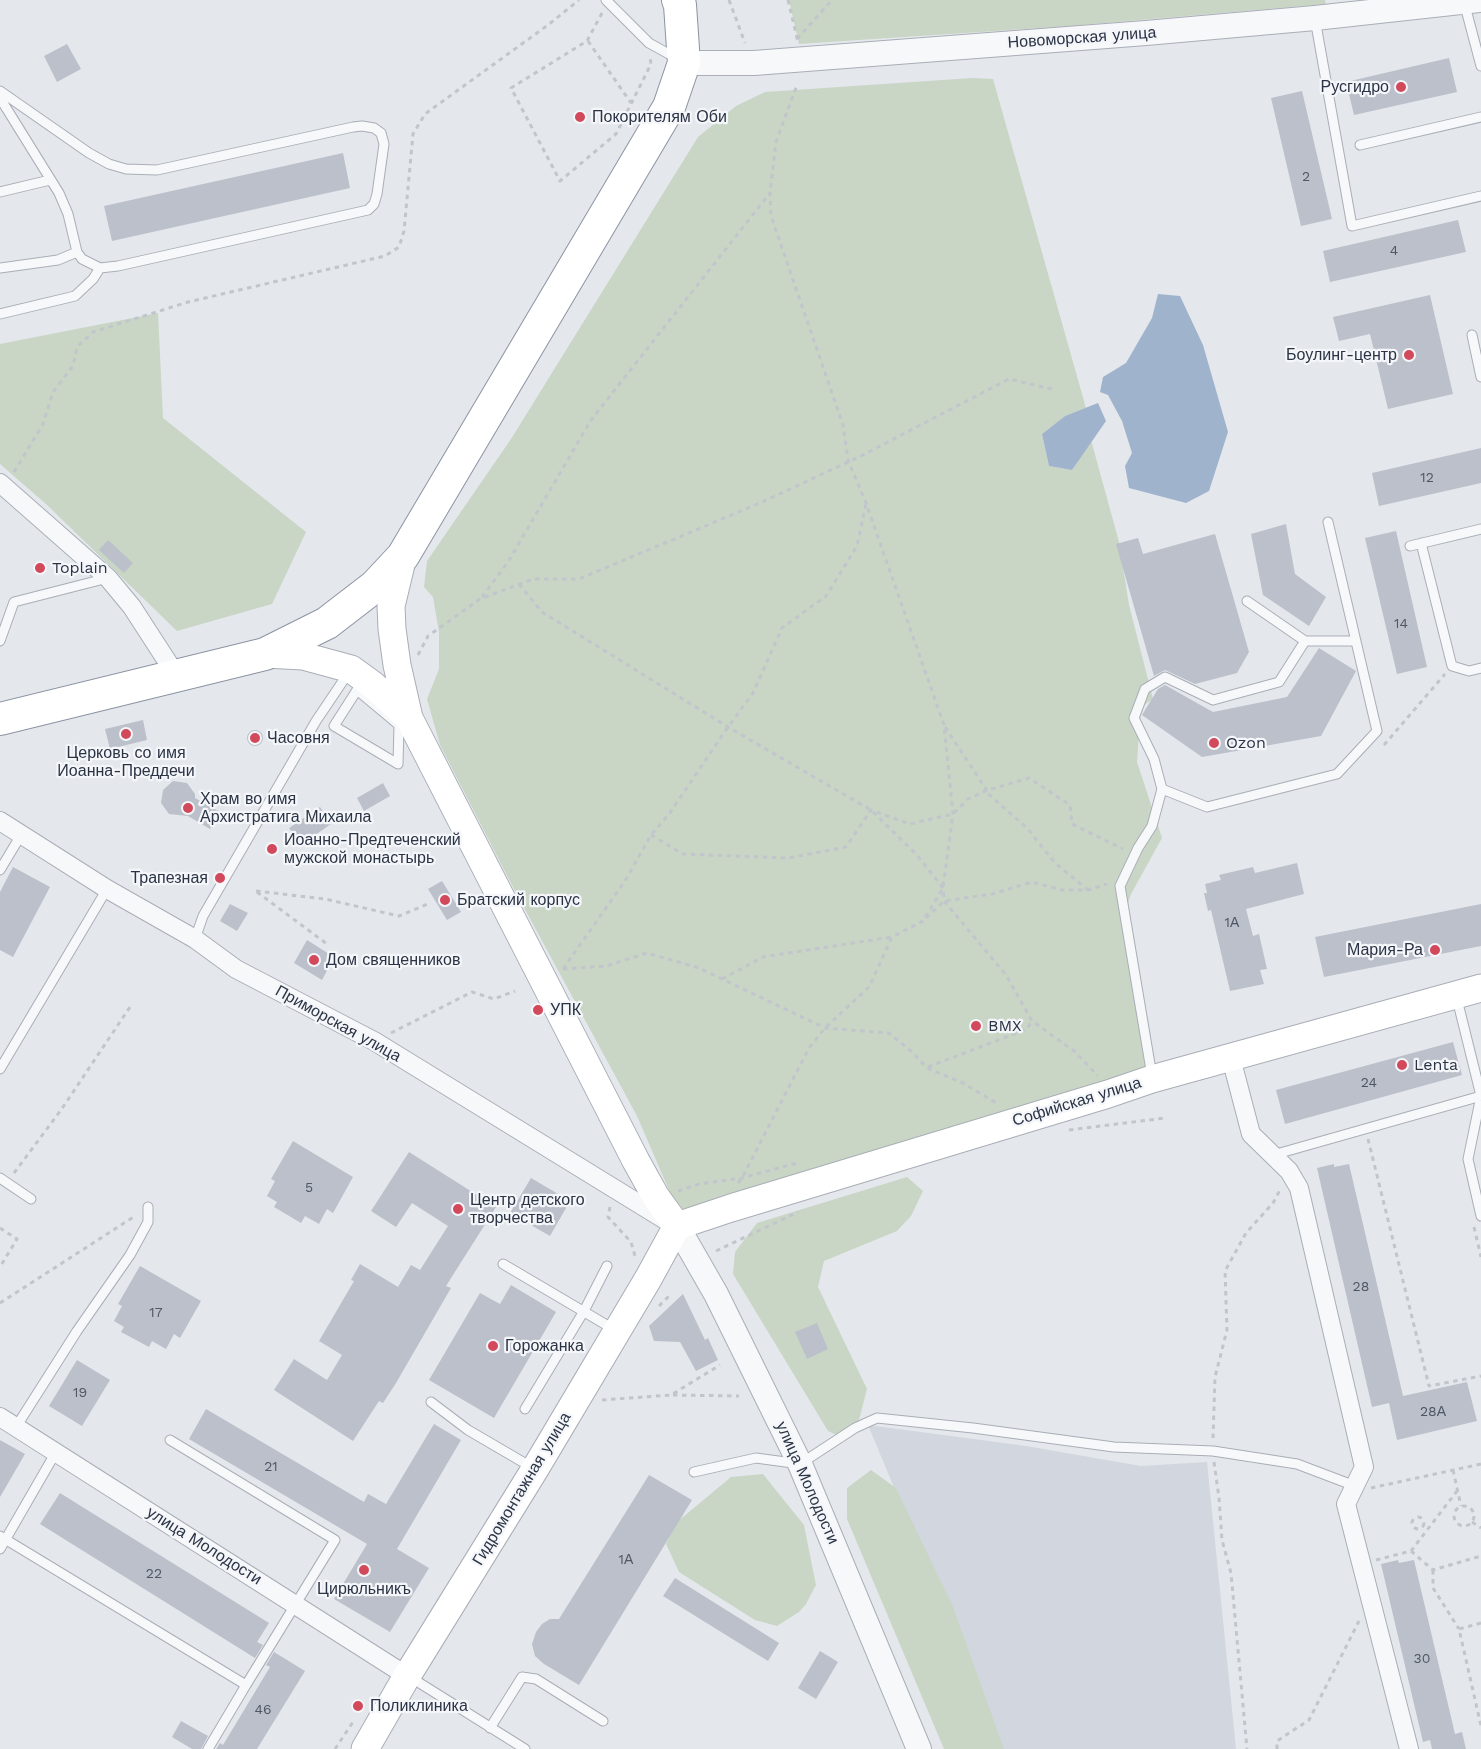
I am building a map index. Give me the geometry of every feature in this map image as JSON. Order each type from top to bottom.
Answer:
[{"type":"highway","points":[[0,719],[265,654],[327,623],[375,586],[403,556],[669,107],[684,63],[678,0]]},
{"type":"main road","points":[[403,556],[391,606],[397,665],[410,718],[641,1170],[656,1197],[677,1226]]},
{"type":"main road","points":[[265,654],[303,656],[351,669],[368,690],[410,718]]},
{"type":"main road","name":"Софийская улица","points":[[677,1226],[1152,1079],[1468,992]]},
{"type":"main road","name":"Гидромонтажная улица","points":[[365,1749],[407,1676],[617,1332],[677,1226]]},
{"type":"street","name":"Новоморская улица","points":[[684,63],[754,63],[799,49],[1146,33],[1472,1]]},
{"type":"street","points":[[5,480],[108,578],[132,607],[176,675]]},
{"type":"street","name":"Приморская улица","points":[[0,821],[107,889],[195,939],[236,969],[374,1041],[677,1226]]},
{"type":"street","points":[[1231,1058],[1251,1134],[1289,1171],[1299,1188],[1364,1467],[1346,1504],[1409,1749]]},
{"type":"street","name":"улица Молодости","points":[[677,1226],[716,1294],[800,1464],[919,1749]]},
{"type":"street","name":"улица Молодости","points":[[0,1417],[407,1676]]},
{"type":"lane","points":[[607,0],[649,43],[684,63]]},
{"type":"lane","points":[[1472,1],[1481,66]]},
{"type":"lane","points":[[1315,18],[1352,226],[1481,196]]},
{"type":"lane","points":[[0,91],[42,118],[89,153],[109,164],[126,169],[157,170],[362,126],[374,128],[383,137],[375,204],[368,210],[118,266],[100,268],[82,259],[77,252],[68,214],[0,98]]},
{"type":"lane","points":[[1360,145],[1481,117]]},
{"type":"lane","points":[[0,192],[50,180]]},
{"type":"lane","points":[[0,268],[58,260],[77,252]]},
{"type":"lane","points":[[0,314],[75,296],[93,279],[100,268]]},
{"type":"lane","points":[[1472,335],[1481,377]]},
{"type":"lane","points":[[1162,789],[1207,807],[1337,774],[1377,731],[1328,522]]},
{"type":"lane","points":[[1410,546],[1481,529]]},
{"type":"lane","points":[[1421,543],[1452,666],[1469,671],[1481,668]]},
{"type":"lane","points":[[0,641],[15,602],[108,578]]},
{"type":"lane","points":[[1247,601],[1305,641],[1356,641]]},
{"type":"lane","points":[[1152,1079],[1120,886],[1138,848],[1152,826],[1162,789],[1154,759],[1134,718],[1145,689],[1165,677],[1213,700],[1279,682],[1305,641]]},
{"type":"lane","points":[[195,939],[203,916],[316,721],[351,669]]},
{"type":"lane","points":[[357,690],[368,690],[399,725],[398,764],[334,726],[357,690]]},
{"type":"lane","points":[[0,870],[21,835]]},
{"type":"lane","points":[[0,1069],[107,889]]},
{"type":"lane","points":[[1468,992],[1481,1096],[1468,1159],[1481,1216]]},
{"type":"lane","points":[[1272,1155],[1481,1096]]},
{"type":"lane","points":[[4,1180],[31,1199]]},
{"type":"lane","points":[[16,1427],[77,1331],[130,1255],[148,1222],[148,1207]]},
{"type":"lane","points":[[504,1264],[617,1332]]},
{"type":"lane","points":[[525,1409],[584,1311],[607,1266]]},
{"type":"lane","points":[[431,1402],[468,1430],[535,1469]]},
{"type":"lane","points":[[694,1472],[756,1458],[800,1464],[855,1428],[877,1418],[1114,1447],[1213,1451],[1297,1464],[1355,1486]]},
{"type":"lane","points":[[170,1440],[335,1540],[294,1604],[208,1749]]},
{"type":"lane","points":[[0,1549],[3,1538],[56,1452]]},
{"type":"lane","points":[[3,1538],[246,1685]]},
{"type":"lane","points":[[407,1676],[525,1749]]},
{"type":"lane","points":[[490,1728],[522,1677],[536,1679],[603,1721]]},
{"type":"path","points":[[5,480],[43,424],[53,392],[73,366],[77,347],[93,332],[188,302],[385,256],[399,247],[404,231],[413,134],[425,114],[549,26],[579,0]]},
{"type":"path","points":[[607,0],[587,40],[511,88],[560,181],[616,134],[651,64],[649,43]]},
{"type":"path","points":[[729,0],[747,48]]},
{"type":"path","points":[[788,0],[799,49]]},
{"type":"path","points":[[799,49],[832,0]]},
{"type":"path","points":[[587,40],[631,103]]},
{"type":"path","points":[[797,85],[776,142],[770,193],[771,216],[843,425],[848,460],[866,502],[944,725],[953,814],[943,888],[944,902],[1006,975],[1032,1021],[1074,1051],[1101,1079]]},
{"type":"path","points":[[417,656],[428,636],[480,598],[508,562],[591,420],[770,193]]},
{"type":"path","points":[[480,598],[533,579],[579,579],[861,456],[1009,379],[1056,390]]},
{"type":"path","points":[[866,502],[856,546],[826,596],[782,628],[753,693],[669,814],[651,835],[625,881],[563,969],[606,966],[647,953],[699,968],[825,1028],[889,1033],[927,1068],[963,1083],[1005,1108]]},
{"type":"path","points":[[519,584],[542,612],[728,727],[871,810],[910,824],[953,814],[969,799],[985,791],[1029,778],[1070,805],[1072,824],[1120,846],[1128,853]]},
{"type":"path","points":[[1384,745],[1452,666]]},
{"type":"path","points":[[944,725],[986,789],[985,791],[1027,828],[1055,863],[1088,890]]},
{"type":"path","points":[[651,835],[683,854],[788,858],[846,847],[871,810]]},
{"type":"path","points":[[871,810],[917,855],[943,888]]},
{"type":"path","points":[[722,979],[763,957],[892,937],[923,921],[944,902],[992,894],[1032,882],[1062,890],[1088,890],[1109,884]]},
{"type":"path","points":[[923,921],[943,888]]},
{"type":"path","points":[[327,945],[256,891],[325,899],[399,916],[430,903]]},
{"type":"path","points":[[734,1187],[742,1178],[809,1048],[825,1028],[868,987],[892,937]]},
{"type":"path","points":[[374,1041],[472,992],[494,999],[515,991]]},
{"type":"path","points":[[4,1180],[61,1110],[130,1007]]},
{"type":"path","points":[[927,1068],[1027,1029],[1032,1021]]},
{"type":"path","points":[[1365,1129],[1429,1386],[1481,1376]]},
{"type":"path","points":[[0,1302],[148,1207]]},
{"type":"path","points":[[0,1228],[17,1239],[0,1267]]},
{"type":"path","points":[[671,1395],[720,1365]]},
{"type":"path","points":[[591,1401],[671,1395],[739,1396]]},
{"type":"path","points":[[1355,1486],[1371,1488],[1481,1464]]},
{"type":"path","points":[[1453,1470],[1461,1506]]},
{"type":"path","points":[[1361,1563],[1412,1551],[1458,1491]]},
{"type":"path","points":[[1461,1506],[1454,1513],[1455,1522],[1464,1527],[1472,1522]]},
{"type":"path","points":[[1461,1506],[1473,1511],[1472,1522]]},
{"type":"path","points":[[1417,1516],[1421,1517],[1424,1521],[1423,1526],[1421,1529],[1415,1529],[1412,1526],[1412,1520],[1417,1516]]},
{"type":"path","points":[[1472,1522],[1481,1528]]},
{"type":"path","points":[[1423,1526],[1428,1529]]},
{"type":"path","points":[[1412,1551],[1433,1570],[1433,1588],[1459,1629],[1481,1726]]},
{"type":"path","points":[[1433,1570],[1481,1556]]},
{"type":"path","points":[[1277,1749],[1277,1741],[1310,1720],[1371,1599]]},
{"type":"path","points":[[1459,1629],[1481,1623]]},
{"type":"shaded area","points":[[868,1425],[1026,1446],[1141,1466],[1207,1462],[1236,1749],[1003,1749]]},
{"type":"green space","points":[[789,0],[1325,0],[1326,4],[1070,26],[799,44]]},
{"type":"green space","points":[[972,78],[993,79],[1086,408],[1065,416],[1042,434],[1049,466],[1072,470],[1091,440],[1119,542],[1129,605],[1153,699],[1132,713],[1139,733],[1137,762],[1162,838],[1131,894],[1124,915],[1148,1068],[690,1213],[675,1204],[637,1116],[515,891],[440,745],[427,699],[439,669],[439,632],[433,597],[424,587],[427,561],[511,439],[698,137],[736,106],[765,92]]},
{"type":"green space","points":[[158,313],[163,418],[306,532],[272,604],[177,631],[46,504],[0,464],[0,344]]},
{"type":"green space","points":[[907,1177],[923,1191],[911,1216],[897,1231],[824,1261],[818,1287],[867,1389],[855,1428],[841,1437],[828,1431],[733,1274],[735,1252],[757,1223]]},
{"type":"green space","points":[[871,1470],[896,1488],[953,1607],[1004,1749],[944,1749],[847,1519],[847,1488]]},
{"type":"green space","points":[[763,1474],[804,1525],[816,1585],[799,1612],[777,1626],[755,1620],[679,1572],[666,1544],[677,1522],[731,1477]]},
{"type":"water","points":[[1158,294],[1180,296],[1203,345],[1228,432],[1209,491],[1186,503],[1129,488],[1125,466],[1132,453],[1122,421],[1108,395],[1100,392],[1103,377],[1126,363],[1152,318]]},
{"type":"water","points":[[1098,403],[1106,421],[1072,470],[1049,466],[1042,434],[1065,416]]},
{"type":"building","points":[[67,44],[81,69],[57,82],[44,56]]},
{"type":"building","name":"Русгидро","points":[[1449,58],[1457,92],[1354,115],[1346,82]]},
{"type":"building","points":[[1302,91],[1332,219],[1301,226],[1271,98]]},
{"type":"building","points":[[343,153],[350,188],[112,241],[104,206]]},
{"type":"building","points":[[1458,220],[1466,252],[1330,282],[1323,251]]},
{"type":"building","name":"Боулинг-центр","points":[[1430,295],[1453,394],[1388,409],[1370,334],[1339,341],[1333,317]]},
{"type":"building","points":[[1481,448],[1481,483],[1379,506],[1372,473]]},
{"type":"building","points":[[1286,524],[1295,574],[1326,597],[1309,626],[1263,595],[1251,534]]},
{"type":"building","points":[[1396,531],[1427,667],[1397,674],[1365,538]]},
{"type":"building","points":[[1215,534],[1249,652],[1237,673],[1195,684],[1165,670],[1154,676],[1116,544],[1138,538],[1143,554]]},
{"type":"building","points":[[108,540],[133,563],[124,573],[99,550]]},
{"type":"building","points":[[1319,648],[1356,671],[1321,736],[1202,757],[1142,715],[1158,689],[1165,685],[1213,712],[1287,697]]},
{"type":"building","name":"Церковь со имя Иоанна-Преддечи","points":[[143,720],[147,740],[110,749],[105,729]]},
{"type":"building","name":"Часовня","points":[[252,730],[258,730],[263,738],[261,744],[252,746],[247,741],[247,735]]},
{"type":"building","name":"Храм во имя Архистратига Михаила","points":[[173,781],[187,783],[195,794],[195,798],[220,812],[210,829],[188,816],[169,814],[161,803],[163,790]]},
{"type":"building","points":[[383,783],[390,796],[364,811],[357,798]]},
{"type":"building","points":[[320,807],[331,824],[301,845],[289,828]]},
{"type":"building","points":[[1297,863],[1304,894],[1246,909],[1253,936],[1259,934],[1267,969],[1260,970],[1264,984],[1230,991],[1211,910],[1208,911],[1204,893],[1207,893],[1205,884],[1221,880],[1219,875],[1253,867],[1255,873]]},
{"type":"building","points":[[13,867],[50,887],[13,957],[0,950],[0,892]]},
{"type":"building","name":"Братский корпус","points":[[442,881],[461,912],[447,920],[428,889]]},
{"type":"building","points":[[230,904],[248,913],[237,931],[220,921]]},
{"type":"building","points":[[1481,904],[1481,946],[1324,977],[1315,937]]},
{"type":"building","name":"Дом священников","points":[[307,940],[334,957],[322,980],[294,963]]},
{"type":"building","points":[[1453,1042],[1462,1075],[1285,1124],[1276,1090]]},
{"type":"building","points":[[293,1141],[353,1177],[333,1213],[327,1209],[319,1224],[305,1216],[301,1223],[274,1207],[277,1202],[267,1196],[275,1181],[271,1179]]},
{"type":"building","points":[[409,1152],[496,1207],[446,1286],[451,1288],[396,1383],[383,1403],[379,1401],[353,1441],[274,1390],[294,1359],[327,1380],[342,1355],[319,1341],[354,1281],[351,1280],[360,1264],[398,1287],[411,1265],[420,1270],[448,1226],[412,1203],[396,1227],[371,1211]]},
{"type":"building","points":[[1334,1164],[1334,1167],[1349,1164],[1403,1396],[1467,1382],[1477,1421],[1397,1440],[1389,1403],[1372,1407],[1317,1168]]},
{"type":"building","points":[[531,1178],[570,1201],[550,1236],[510,1213]]},
{"type":"building","points":[[140,1266],[201,1301],[180,1338],[174,1334],[166,1349],[152,1341],[149,1347],[121,1332],[124,1327],[114,1321],[122,1306],[118,1304]]},
{"type":"building","name":"Горожанка","points":[[511,1285],[556,1312],[494,1418],[429,1380],[480,1293],[500,1304]]},
{"type":"building","points":[[683,1294],[705,1340],[708,1338],[718,1360],[696,1371],[680,1342],[654,1341],[649,1326]]},
{"type":"building","points":[[817,1323],[828,1349],[807,1359],[795,1332]]},
{"type":"building","points":[[77,1360],[110,1380],[82,1426],[49,1406]]},
{"type":"building","points":[[206,1409],[364,1502],[368,1494],[386,1504],[434,1424],[461,1440],[397,1549],[429,1568],[390,1632],[334,1599],[367,1544],[189,1439]]},
{"type":"building","points":[[0,1440],[25,1454],[0,1497]]},
{"type":"building","points":[[649,1475],[692,1500],[579,1685],[535,1656],[532,1644],[536,1632],[550,1619],[559,1619]]},
{"type":"building","points":[[60,1493],[269,1623],[257,1642],[263,1645],[255,1658],[40,1524]]},
{"type":"building","points":[[1398,1560],[1399,1563],[1414,1560],[1455,1734],[1462,1732],[1466,1749],[1432,1749],[1430,1740],[1423,1742],[1381,1564]]},
{"type":"building","points":[[675,1578],[779,1643],[768,1661],[663,1596]]},
{"type":"building","points":[[820,1651],[838,1662],[816,1699],[798,1688]]},
{"type":"building","points":[[274,1652],[305,1671],[257,1749],[216,1749],[220,1743],[223,1745],[270,1667],[266,1665]]},
{"type":"building","points":[[181,1721],[208,1736],[201,1749],[192,1749],[172,1737]]},
{"type":"place","name":"Русгидро","points":[[1401,87]]},
{"type":"place","name":"Покорителям Оби","points":[[580,117]]},
{"type":"place","name":"Боулинг-центр","points":[[1409,355]]},
{"type":"place","name":"Toplain","points":[[40,568]]},
{"type":"place","name":"Церковь со имя Иоанна-Преддечи","points":[[126,734]]},
{"type":"place","name":"Часовня","points":[[255,738]]},
{"type":"place","name":"Ozon","points":[[1214,743]]},
{"type":"place","name":"Храм во имя Архистратига Михаила","points":[[188,808]]},
{"type":"place","name":"Иоанно-Предтеченский мужской монастырь","points":[[272,849]]},
{"type":"place","name":"Трапезная","points":[[220,878]]},
{"type":"place","name":"Братский корпус","points":[[445,900]]},
{"type":"place","name":"Мария-Ра","points":[[1435,950]]},
{"type":"place","name":"Дом священников","points":[[314,960]]},
{"type":"place","name":"УПК","points":[[538,1010]]},
{"type":"place","name":"BMX","points":[[976,1026]]},
{"type":"place","name":"Lenta","points":[[1402,1065]]},
{"type":"place","name":"Центр детского творчества","points":[[458,1209]]},
{"type":"place","name":"Горожанка","points":[[493,1346]]},
{"type":"place","name":"Цирюльникъ","points":[[364,1570]]},
{"type":"place","name":"Поликлиника","points":[[358,1706]]}]
